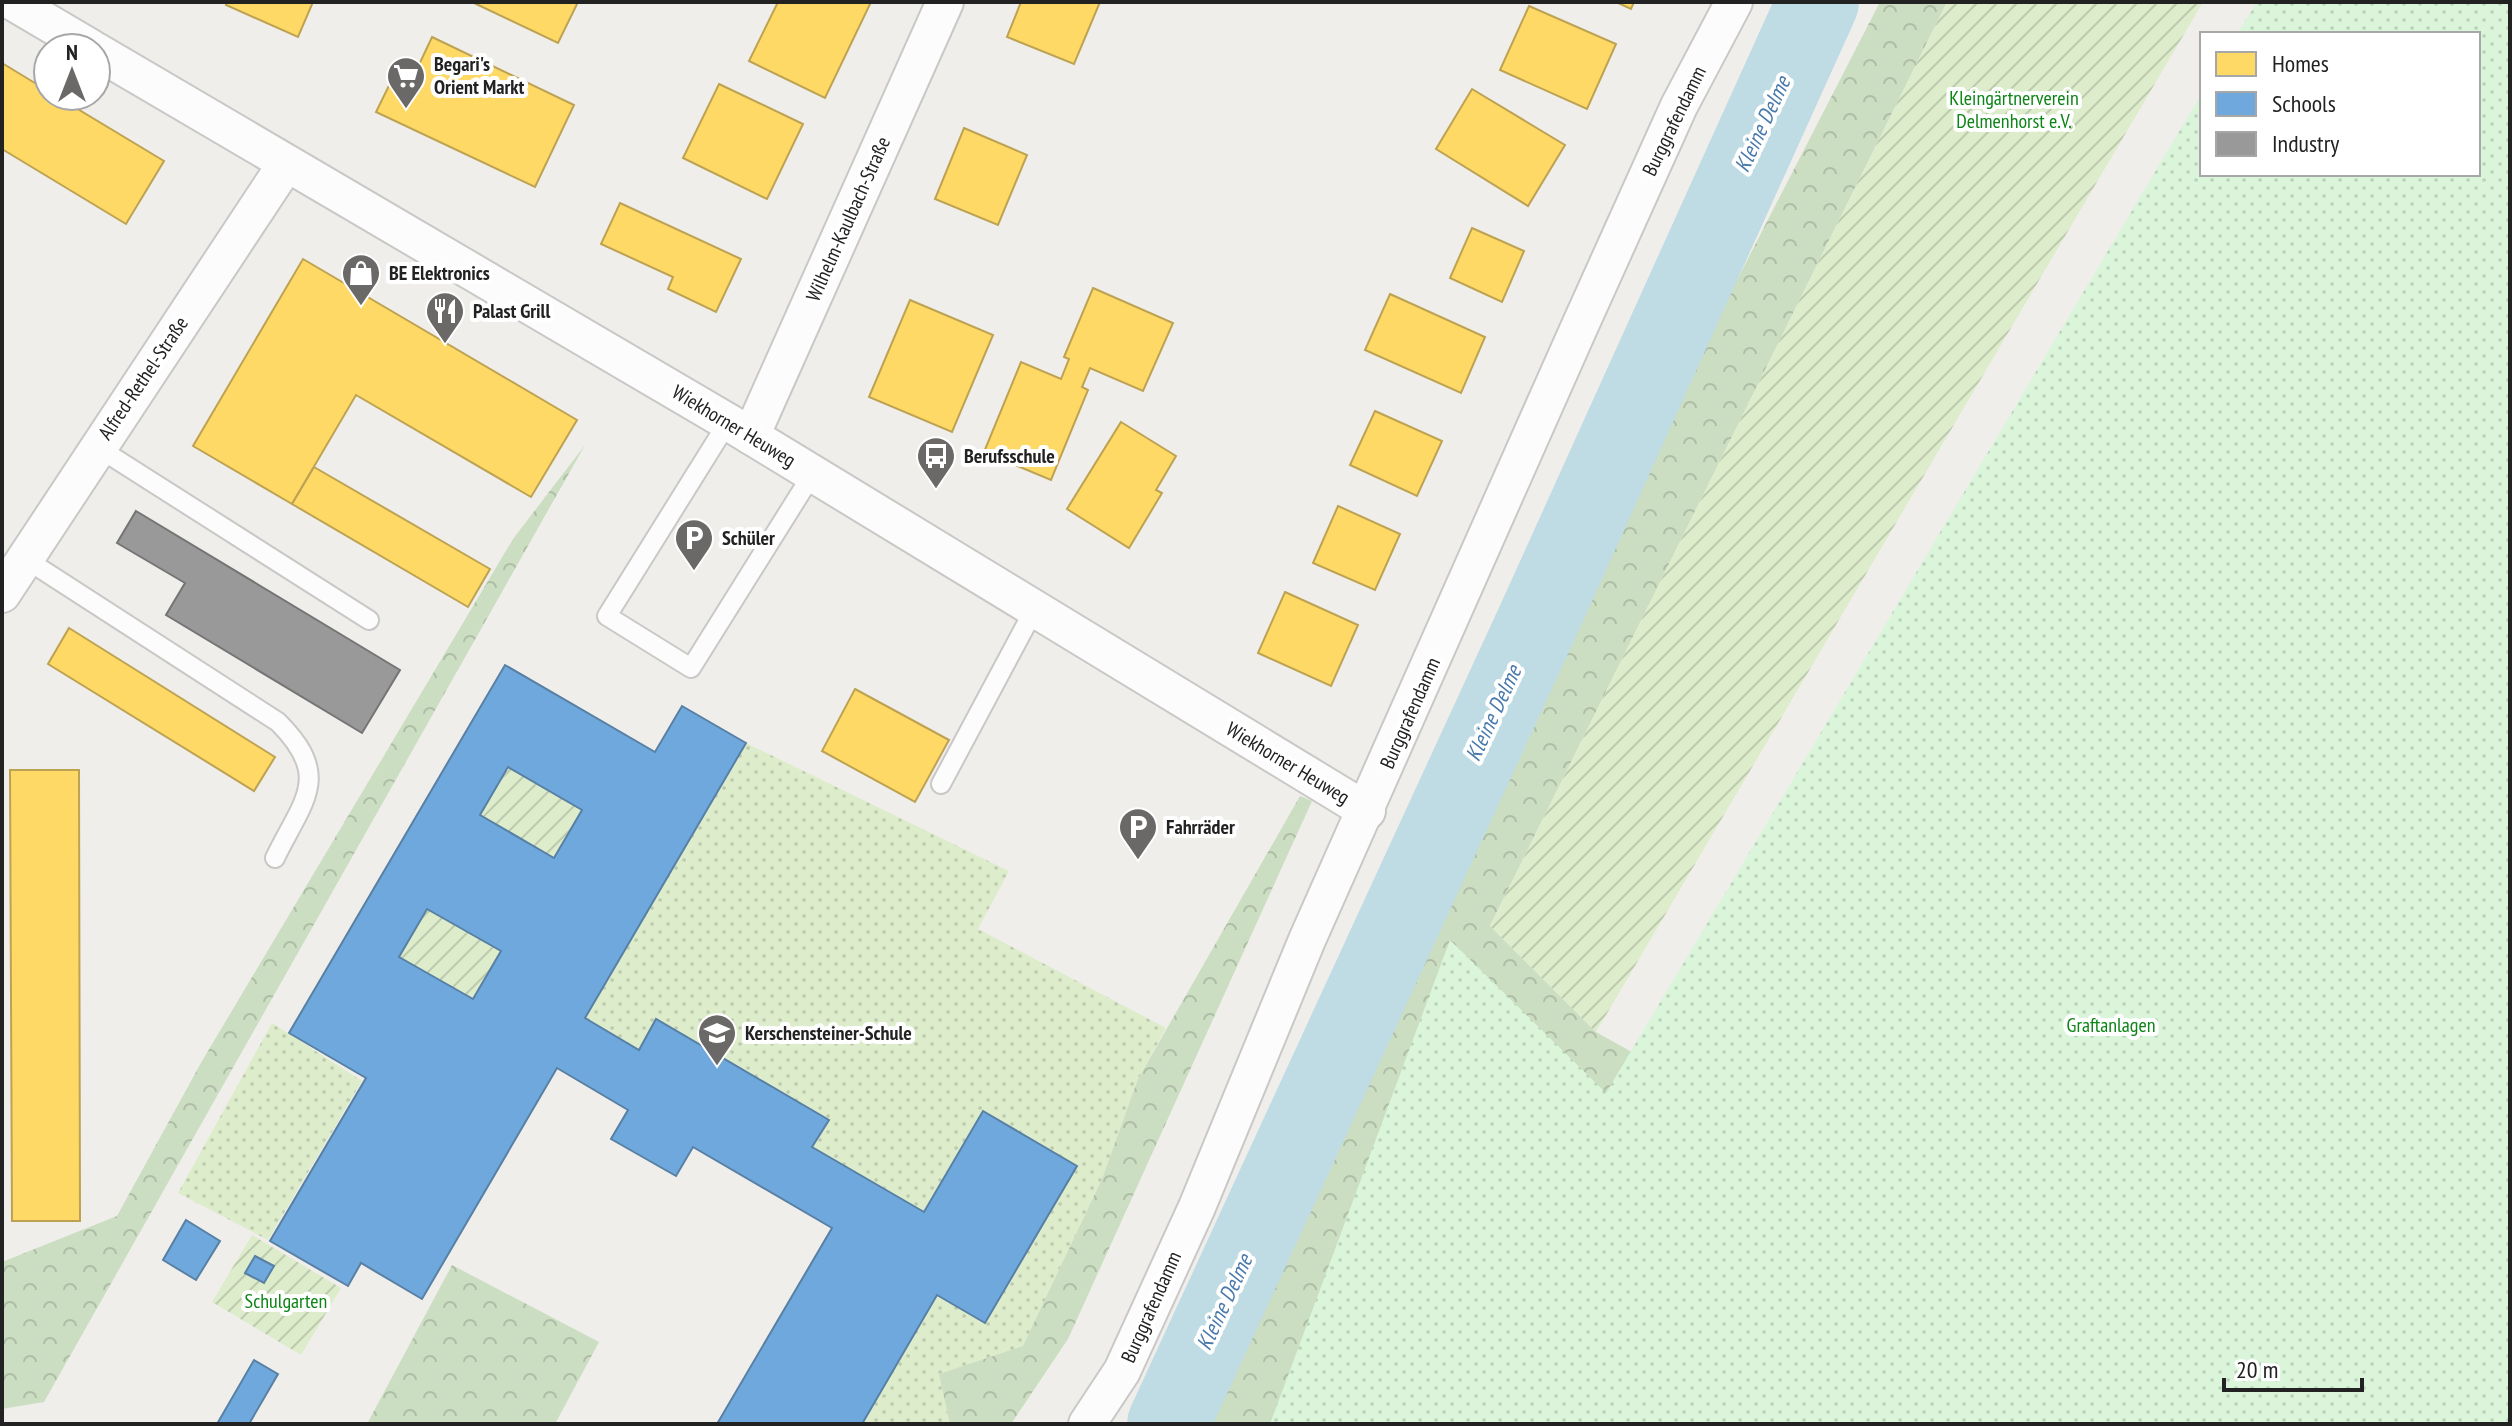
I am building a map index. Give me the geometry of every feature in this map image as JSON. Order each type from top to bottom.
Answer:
[{"type":"street","name":"Wiekhorner Heuweg","points":[[13,2],[64,32]]},
{"type":"street","name":"Wilhelm-Kaulbach-Straße","points":[[740,429],[945,2]]},
{"type":"street","name":"Burggrafendamm","points":[[1087,1424],[1122,1371],[1197,1207],[1307,940],[1672,120],[1734,2]]},
{"type":"street","name":"Wiekhorner Heuweg","points":[[112,61],[740,429],[1367,811]]},
{"type":"street","name":"Alfred-Rethel-Straße","points":[[2,594],[286,164]]},
{"type":"lane","points":[[740,429],[607,616],[691,668],[813,473]]},
{"type":"lane","points":[[97,447],[369,620]]},
{"type":"lane","points":[[24,558],[278,722],[294,738],[306,754],[309,787],[275,858]]},
{"type":"lane","points":[[941,784],[1035,608]]},
{"type":"green space","points":[[1880,2],[1947,2],[1490,926],[1596,1032],[1675,1076],[2510,1424],[1193,1424],[1312,1163],[1421,894]]},
{"type":"green space","name":"Kleingärtnerverein Delmenhorst e.V.","points":[[1947,2],[2203,2],[1596,1032],[1490,926]]},
{"type":"green space","name":"Graftanlagen","points":[[2257,2],[2510,2],[2510,1424],[1270,1424],[1450,940],[1606,1093],[2200,96],[2200,176],[2480,176],[2480,32],[2238,32]]},
{"type":"green space","points":[[585,445],[44,1402],[2,1409],[2,1262],[117,1216],[202,1061],[513,539]]},
{"type":"green space","points":[[746,743],[1009,871],[978,929],[1166,1028],[1138,1079],[1102,1179],[1023,1347],[940,1374],[950,1424],[862,1424],[937,1295],[986,1323],[1077,1166],[983,1111],[924,1212],[812,1147],[828,1120],[656,1020],[639,1050],[585,1018]]},
{"type":"green space","points":[[508,767],[582,810],[554,858],[480,815]]},
{"type":"green space","points":[[1300,796],[1312,801],[1068,1339],[1011,1424],[950,1424],[939,1374],[1023,1346],[1102,1179],[1138,1079]]},
{"type":"green space","points":[[427,909],[501,951],[473,999],[399,957]]},
{"type":"green space","points":[[272,1023],[362,1081],[268,1240],[178,1193]]},
{"type":"green space","name":"Schulgarten","points":[[252,1235],[341,1288],[301,1355],[212,1302]]},
{"type":"green space","points":[[452,1265],[599,1342],[555,1424],[367,1424]]},
{"type":"building: Homes","points":[[227,2],[313,2],[298,37],[226,5]]},
{"type":"building: Homes","points":[[472,2],[578,2],[558,43]]},
{"type":"building: Homes","points":[[778,2],[871,2],[825,98],[749,61]]},
{"type":"building: Homes","points":[[1021,2],[1100,2],[1074,64],[1007,37]]},
{"type":"building: Homes","points":[[1616,2],[1634,2],[1631,9]]},
{"type":"building: Homes","points":[[1529,6],[1616,44],[1587,109],[1500,70]]},
{"type":"building: Homes","points":[[432,37],[574,105],[535,187],[376,112],[402,59],[418,67]]},
{"type":"building: Homes","points":[[2,63],[32,81],[32,112],[83,112],[164,161],[126,224],[2,149]]},
{"type":"building: Homes","points":[[719,84],[803,124],[767,199],[683,158]]},
{"type":"building: Homes","points":[[1472,89],[1565,145],[1528,206],[1436,149]]},
{"type":"building: Homes","points":[[964,128],[1027,155],[998,225],[935,199]]},
{"type":"building: Homes","points":[[620,203],[741,259],[716,312],[668,289],[673,277],[601,244]]},
{"type":"building: Homes","points":[[1472,228],[1524,251],[1502,302],[1450,278]]},
{"type":"building: Homes","points":[[303,259],[577,420],[531,497],[356,395],[292,504],[193,446]]},
{"type":"building: Homes","points":[[1093,288],[1173,323],[1143,391],[1090,368],[1082,387],[1088,390],[1051,480],[984,452],[1021,362],[1061,379],[1069,359],[1064,357]]},
{"type":"building: Homes","points":[[1390,294],[1485,337],[1461,393],[1365,350]]},
{"type":"building: Homes","points":[[910,300],[993,335],[952,432],[869,397]]},
{"type":"building: Homes","points":[[1375,411],[1442,441],[1417,496],[1350,465]]},
{"type":"building: Homes","points":[[1121,422],[1176,456],[1156,490],[1162,493],[1129,548],[1067,509]]},
{"type":"building: Homes","points":[[314,467],[490,569],[468,607],[292,504]]},
{"type":"building: Homes","points":[[1338,506],[1400,534],[1375,590],[1313,563]]},
{"type":"building: Homes","points":[[1285,592],[1358,625],[1331,686],[1258,653]]},
{"type":"building: Homes","points":[[69,628],[275,757],[254,791],[48,664]]},
{"type":"building: Homes","points":[[855,689],[949,740],[915,802],[822,751]]},
{"type":"building: Homes","points":[[10,770],[79,770],[80,1221],[12,1221]]},
{"type":"building: Schools","points":[[505,665],[655,752],[682,706],[746,743],[585,1018],[639,1050],[656,1019],[829,1120],[812,1147],[924,1212],[983,1111],[1077,1166],[985,1323],[937,1295],[862,1424],[717,1424],[832,1228],[693,1147],[676,1176],[611,1139],[628,1110],[557,1068],[422,1299],[361,1263],[348,1286],[270,1241],[366,1078],[289,1033]],"holes":[[[508,767],[582,810],[554,858],[480,815]],[[427,909],[501,951],[473,999],[399,957]]]},
{"type":"building: Schools","points":[[186,1220],[220,1241],[196,1280],[163,1260]]},
{"type":"building: Schools","points":[[255,1256],[274,1266],[264,1283],[245,1273]]},
{"type":"building: Schools","points":[[254,1360],[278,1374],[249,1424],[217,1424]]},
{"type":"building: Industry","points":[[136,511],[400,670],[362,733],[166,615],[185,583],[117,543]]},
{"type":"waterway","name":"Kleine Delme","points":[[1168,1424],[1538,621],[1818,2]]},
{"type":"place","name":"Begari's Orient Markt","points":[[406,110]]},
{"type":"place","name":"BE Elektronics","points":[[361,307]]},
{"type":"place","name":"Palast Grill","points":[[445,345]]},
{"type":"place","name":"Berufsschule","points":[[936,490]]},
{"type":"place","name":"Schüler","points":[[694,572]]},
{"type":"place","name":"Fahrräder","points":[[1138,861]]},
{"type":"place","name":"Kerschensteiner-Schule","points":[[717,1067]]}]
